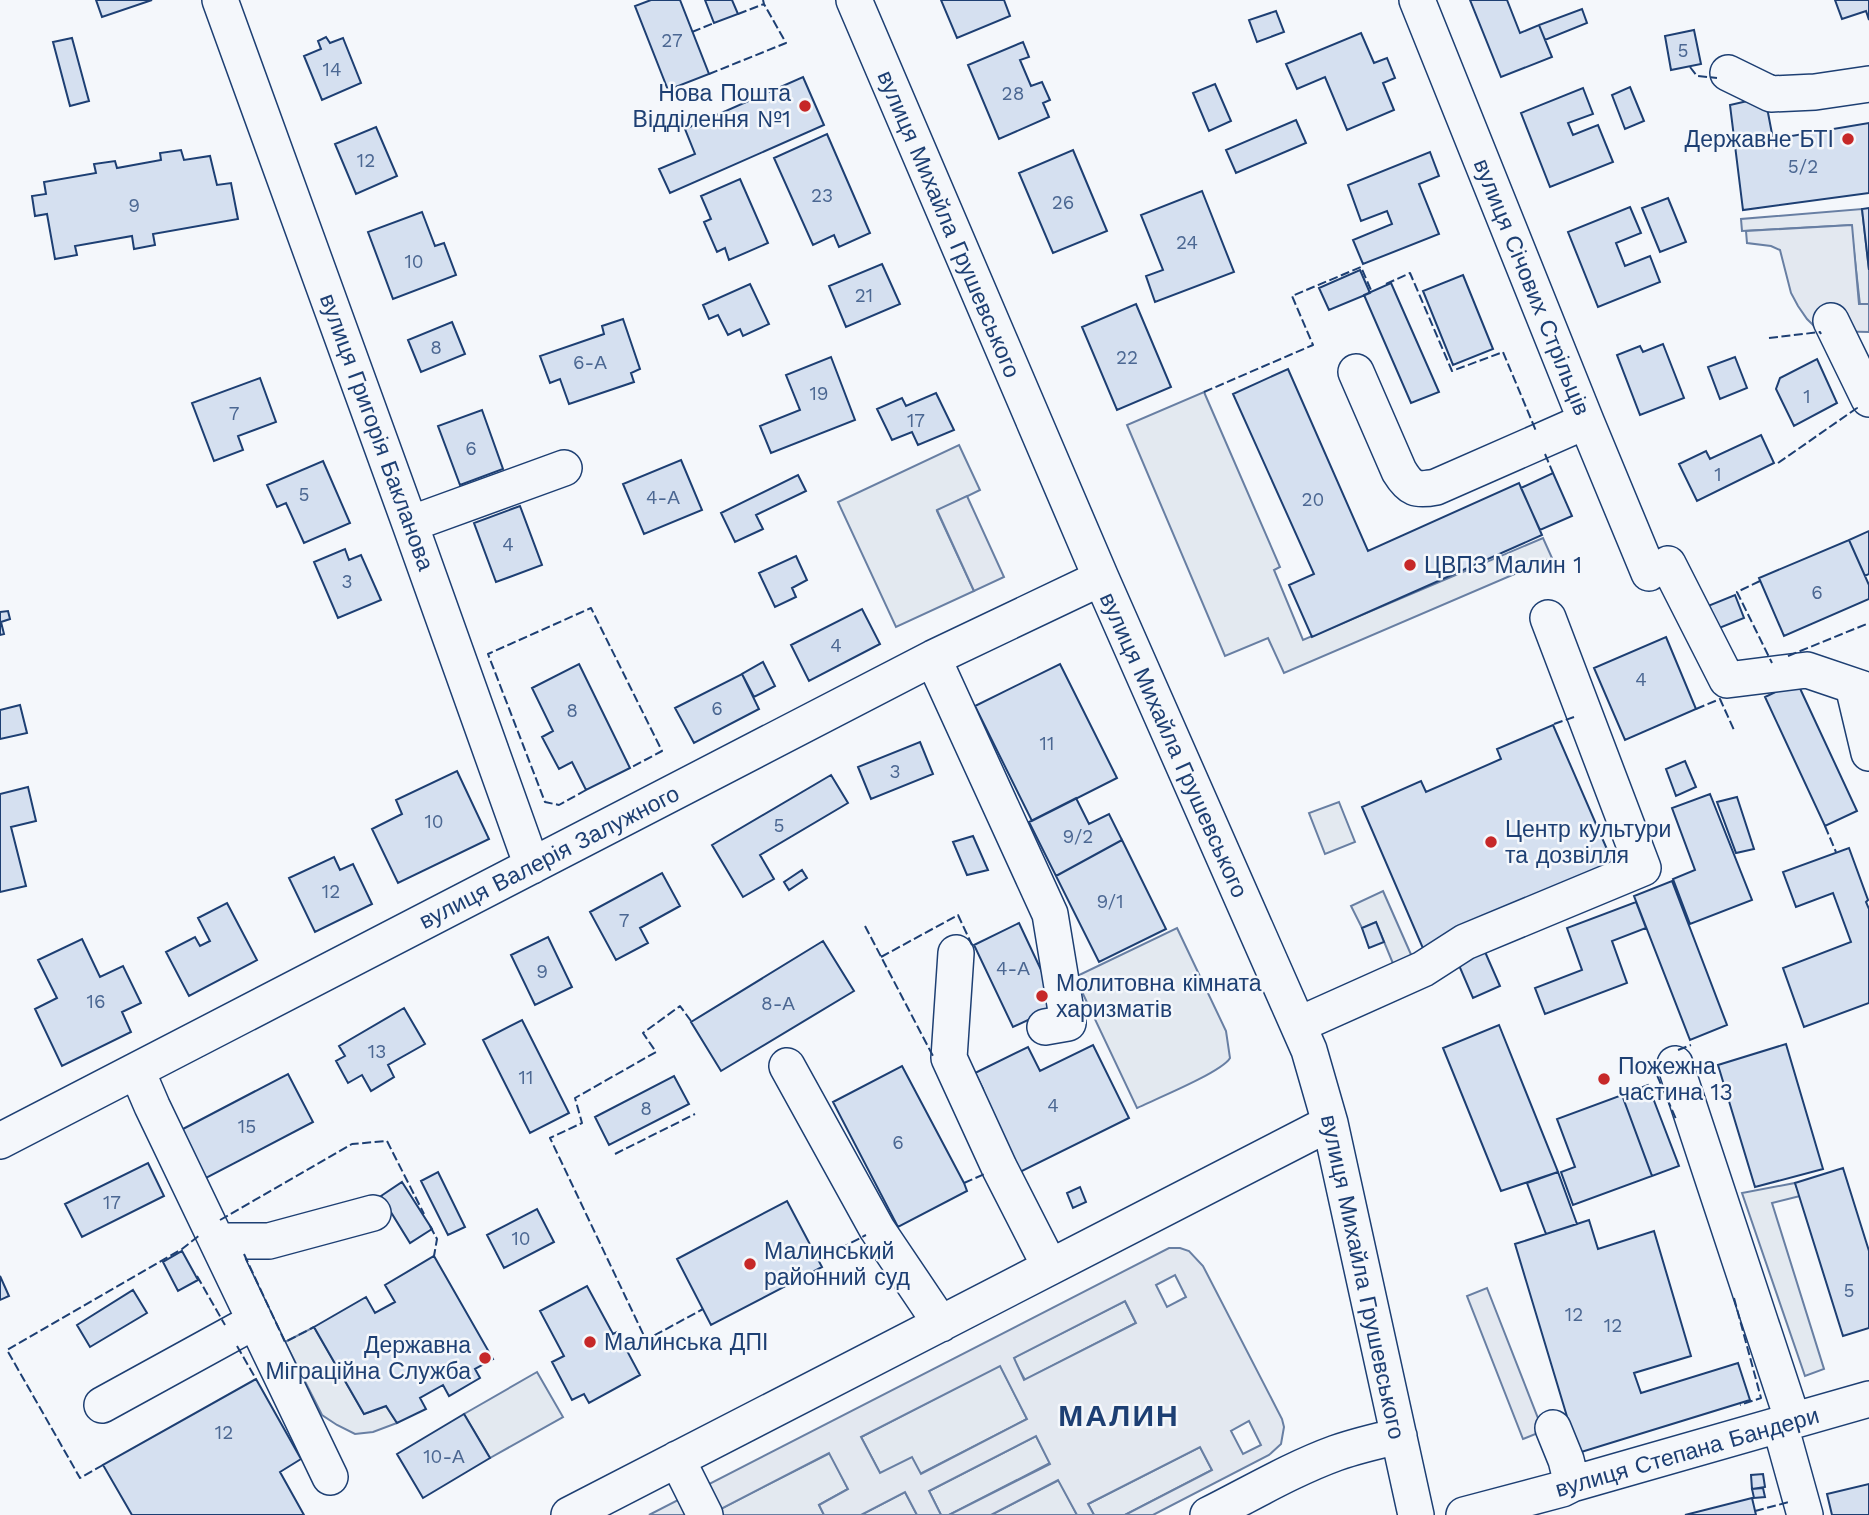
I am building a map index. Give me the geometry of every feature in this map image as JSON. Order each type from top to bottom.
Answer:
[{"type":"street","name":"вулиця Григорія Бакланова","points":[[219,0],[411,524],[532,866]]},
{"type":"street","name":"вулиця Михайла Грушевського","points":[[854,0],[1101,578],[1309,1050],[1330,1123],[1416,1515]]},
{"type":"street","name":"вулиця Січових Стрільців","points":[[1417,0],[1586,421],[1658,568],[1727,680],[1807,670],[1861,689]]},
{"type":"street","points":[[1728,73],[1771,94],[1815,92],[1869,84]]},
{"type":"street","points":[[1831,321],[1869,399]]},
{"type":"street","points":[[1356,372],[1399,471],[1407,484],[1421,490],[1436,487],[1586,421]]},
{"type":"street","points":[[411,524],[564,468]]},
{"type":"street","name":"вулиця Валерія Залужного","points":[[0,1141],[933,658],[1101,578]]},
{"type":"street","points":[[1298,1026],[1423,969],[1465,942],[1643,868],[1548,618]]},
{"type":"street","points":[[933,658],[1050,914],[1068,1023],[1045,1027]]},
{"type":"street","points":[[1861,689],[1869,753]]},
{"type":"street","points":[[956,953],[949,1058],[999,1167],[1051,1267]]},
{"type":"street","points":[[1675,1064],[1787,1423],[1805,1515]]},
{"type":"street","points":[[787,1066],[877,1229],[941,1324]]},
{"type":"street","points":[[137,1071],[330,1477]]},
{"type":"street","points":[[569,1515],[1330,1123]]},
{"type":"street","points":[[217,1241],[269,1241],[373,1213]]},
{"type":"street","points":[[102,1405],[255,1321]]},
{"type":"street","name":"вулиця Степана Бандери","points":[[1464,1515],[1869,1399]]},
{"type":"street","points":[[1553,1428],[1572,1484]]},
{"type":"street","points":[[1208,1515],[1334,1454],[1399,1436]]},
{"type":"street","points":[[677,1459],[705,1515]]},
{"type":"shaded area","points":[[1862,209],[1869,270],[1869,304],[1860,305],[1851,225],[1742,231],[1741,219]]},
{"type":"shaded area","points":[[1852,225],[1859,304],[1869,304],[1869,332],[1827,331],[1814,326],[1798,306],[1791,293],[1780,250],[1747,243],[1746,231]]},
{"type":"shaded area","points":[[1204,392],[1280,567],[1274,570],[1303,640],[1543,538],[1552,558],[1284,673],[1268,638],[1225,656],[1127,425]]},
{"type":"shaded area","points":[[959,445],[980,490],[937,511],[974,591],[896,627],[838,502]]},
{"type":"shaded area","points":[[967,496],[1004,577],[974,591],[937,510]]},
{"type":"shaded area","points":[[1339,802],[1355,842],[1325,854],[1309,813]]},
{"type":"shaded area","points":[[1383,891],[1413,959],[1394,966],[1376,922],[1362,928],[1351,906]]},
{"type":"shaded area","points":[[1177,928],[1226,1031],[1230,1058],[1202,1078],[1137,1108],[1075,977]]},
{"type":"shaded area","points":[[1795,1183],[1800,1196],[1772,1203],[1824,1369],[1805,1376],[1742,1193]]},
{"type":"shaded area","points":[[1169,1248],[1189,1251],[1203,1266],[1284,1427],[1281,1444],[1269,1455],[1153,1515],[1125,1515],[1212,1470],[1200,1447],[1088,1504],[1094,1515],[1077,1515],[1058,1480],[991,1515],[949,1515],[1050,1464],[1036,1436],[929,1491],[941,1515],[917,1515],[905,1492],[861,1515],[824,1515],[819,1505],[848,1489],[829,1453],[715,1512],[716,1515],[649,1515]],"holes":[[[1175,1275],[1186,1297],[1167,1307],[1156,1285]],[[1125,1301],[1136,1323],[1024,1380],[1014,1358]],[[1000,1366],[1027,1419],[921,1474],[912,1457],[880,1473],[861,1437]],[[1249,1421],[1261,1445],[1243,1454],[1231,1431]]]},
{"type":"shaded area","points":[[1487,1288],[1543,1431],[1523,1439],[1467,1296]]},
{"type":"shaded area","points":[[1125,1301],[1136,1323],[1025,1380],[1013,1358]]},
{"type":"shaded area","points":[[314,1327],[364,1414],[386,1406],[397,1423],[373,1432],[355,1434],[322,1415],[285,1342]]},
{"type":"shaded area","points":[[1000,1365],[1027,1419],[920,1474],[880,1473],[861,1437]]},
{"type":"shaded area","points":[[537,1372],[563,1417],[490,1458],[464,1414]]},
{"type":"shaded area","points":[[1036,1436],[1050,1463],[949,1515],[941,1515],[929,1491]]},
{"type":"shaded area","points":[[1200,1447],[1212,1470],[1125,1515],[1094,1515],[1088,1504]]},
{"type":"shaded area","points":[[830,1453],[848,1489],[819,1505],[824,1515],[716,1515],[714,1512]]},
{"type":"shaded area","points":[[1059,1480],[1077,1515],[991,1515]]},
{"type":"shaded area","points":[[905,1492],[917,1515],[861,1515]]},
{"type":"building","points":[[96,0],[152,0],[102,17]]},
{"type":"building","points":[[651,0],[680,0],[709,74],[668,90],[635,6]]},
{"type":"building","points":[[705,0],[732,0],[738,14],[714,23]]},
{"type":"building","points":[[941,0],[1004,0],[1010,16],[957,38]]},
{"type":"building","points":[[1470,0],[1507,0],[1520,33],[1539,25],[1552,57],[1501,77]]},
{"type":"building","points":[[1835,0],[1869,0],[1869,20],[1866,11],[1842,19]]},
{"type":"building","points":[[1835,0],[1869,0],[1869,20],[1866,11],[1842,19]]},
{"type":"building","points":[[1582,9],[1587,23],[1545,40],[1539,25]]},
{"type":"building","points":[[1276,11],[1284,32],[1257,42],[1249,20]]},
{"type":"building","points":[[1694,30],[1701,64],[1671,70],[1665,36]]},
{"type":"building","points":[[1361,33],[1374,63],[1387,58],[1395,78],[1383,83],[1394,110],[1347,130],[1325,77],[1297,89],[1286,64]]},
{"type":"building","points":[[326,37],[330,43],[343,38],[361,83],[322,100],[304,56],[321,49],[318,41]]},
{"type":"building","points":[[72,38],[89,101],[70,106],[53,42]]},
{"type":"building","points":[[1023,42],[1029,57],[1020,60],[1031,86],[1042,82],[1050,100],[1043,103],[1049,117],[999,139],[968,65]]},
{"type":"building","points":[[803,77],[824,125],[670,193],[659,169],[695,154],[685,129]]},
{"type":"building","points":[[1215,84],[1231,121],[1209,131],[1193,93]]},
{"type":"building","points":[[1630,87],[1644,121],[1625,129],[1612,95]]},
{"type":"building","points":[[1583,88],[1593,114],[1568,123],[1573,135],[1598,125],[1613,162],[1550,187],[1521,113]]},
{"type":"building","points":[[1765,97],[1773,139],[1869,123],[1869,193],[1743,210],[1730,105]]},
{"type":"building","points":[[1296,120],[1306,143],[1236,173],[1226,150]]},
{"type":"building","points":[[376,127],[397,176],[356,194],[335,144]]},
{"type":"building","points":[[827,134],[870,233],[839,247],[834,235],[813,245],[774,158]]},
{"type":"building","points":[[181,150],[184,160],[210,156],[217,185],[231,183],[238,219],[153,234],[155,245],[134,249],[132,236],[75,246],[77,255],[55,259],[47,214],[35,216],[32,196],[46,194],[44,182],[96,173],[94,164],[115,161],[117,168],[161,160],[160,153]]},
{"type":"building","points":[[1073,150],[1107,231],[1053,253],[1019,173]]},
{"type":"building","points":[[1430,152],[1439,176],[1419,184],[1439,234],[1363,264],[1353,240],[1392,224],[1387,211],[1361,221],[1348,185]]},
{"type":"building","points":[[740,179],[768,243],[729,260],[725,248],[717,252],[704,222],[711,219],[701,196]]},
{"type":"building","points":[[1202,191],[1234,272],[1155,302],[1146,276],[1163,270],[1141,215]]},
{"type":"building","points":[[1668,198],[1686,242],[1660,252],[1642,208]]},
{"type":"building","points":[[1630,207],[1641,233],[1616,243],[1625,266],[1650,256],[1660,282],[1598,307],[1568,232]]},
{"type":"building","points":[[1869,208],[1869,270],[1862,209]]},
{"type":"building","points":[[422,212],[435,246],[444,243],[456,275],[393,299],[368,232]]},
{"type":"building","points":[[882,264],[900,304],[846,327],[829,286]]},
{"type":"building","points":[[1360,270],[1370,293],[1329,310],[1319,288]]},
{"type":"building","points":[[1463,275],[1493,349],[1453,365],[1423,291]]},
{"type":"building","points":[[1391,283],[1439,392],[1411,403],[1364,295]]},
{"type":"building","points":[[750,284],[769,324],[743,336],[740,329],[728,335],[718,315],[709,319],[703,305]]},
{"type":"building","points":[[1136,304],[1171,387],[1117,410],[1082,327]]},
{"type":"building","points":[[623,319],[640,369],[631,373],[634,382],[569,404],[560,379],[550,383],[540,356],[604,334],[602,326]]},
{"type":"building","points":[[452,322],[465,354],[421,372],[408,340]]},
{"type":"building","points":[[1663,344],[1684,398],[1640,415],[1617,355],[1640,346],[1643,352]]},
{"type":"building","points":[[831,357],[855,420],[771,453],[760,426],[800,410],[786,375]]},
{"type":"building","points":[[1735,357],[1747,388],[1720,399],[1708,367]]},
{"type":"building","points":[[1817,359],[1837,403],[1794,426],[1776,389],[1780,378]]},
{"type":"building","points":[[1288,369],[1368,551],[1519,483],[1542,535],[1312,637],[1289,585],[1314,574],[1233,394]]},
{"type":"building","points":[[260,378],[276,422],[238,436],[243,450],[214,461],[192,403]]},
{"type":"building","points":[[936,393],[954,430],[918,445],[912,432],[892,440],[877,409],[902,398],[906,406]]},
{"type":"building","points":[[482,410],[503,469],[460,485],[438,426]]},
{"type":"building","points":[[1761,435],[1774,463],[1697,501],[1679,464],[1706,451],[1710,459]]},
{"type":"building","points":[[681,460],[702,510],[644,534],[623,484]]},
{"type":"building","points":[[323,461],[350,523],[304,543],[286,503],[277,507],[267,485]]},
{"type":"building","points":[[1553,473],[1572,516],[1540,530],[1521,488]]},
{"type":"building","points":[[798,475],[806,491],[756,515],[763,529],[735,542],[721,513]]},
{"type":"building","points":[[520,506],[542,565],[496,582],[474,523]]},
{"type":"building","points":[[1869,531],[1869,574],[1865,576],[1849,540]]},
{"type":"building","points":[[1849,540],[1869,585],[1869,599],[1784,636],[1759,578]]},
{"type":"building","points":[[345,549],[349,560],[361,555],[381,600],[338,618],[314,562]]},
{"type":"building","points":[[796,556],[807,580],[792,588],[796,597],[775,607],[759,573]]},
{"type":"building","points":[[1735,595],[1744,618],[1712,631],[1703,608]]},
{"type":"building","points":[[862,609],[880,644],[809,681],[791,645]]},
{"type":"building","points":[[8,611],[10,619],[1,622],[4,634],[0,635],[0,612]]},
{"type":"building","points":[[1666,637],[1696,709],[1625,740],[1594,668]]},
{"type":"building","points":[[763,662],[775,686],[754,697],[742,674]]},
{"type":"building","points":[[579,664],[630,768],[586,790],[572,762],[559,769],[542,737],[553,731],[532,688]]},
{"type":"building","points":[[1060,664],[1117,778],[1032,821],[975,706]]},
{"type":"building","points":[[742,674],[759,709],[694,743],[675,708]]},
{"type":"building","points":[[1797,682],[1857,811],[1825,826],[1765,697]]},
{"type":"building","points":[[20,705],[27,733],[0,739],[0,710]]},
{"type":"building","name":"Центр культури та дозвілля","points":[[1553,725],[1616,870],[1425,953],[1362,807],[1421,781],[1426,792],[1501,759],[1497,749]]},
{"type":"building","points":[[920,742],[933,774],[871,799],[858,767]]},
{"type":"building","points":[[1685,761],[1696,787],[1676,796],[1666,769]]},
{"type":"building","points":[[457,771],[489,839],[398,883],[372,829],[402,814],[396,800]]},
{"type":"building","points":[[831,775],[848,803],[760,855],[774,879],[743,897],[712,845]]},
{"type":"building","points":[[28,787],[36,821],[11,827],[26,886],[0,892],[0,794]]},
{"type":"building","points":[[1710,794],[1752,900],[1690,924],[1673,879],[1695,870],[1672,808]]},
{"type":"building","points":[[1737,797],[1754,849],[1736,853],[1717,802]]},
{"type":"building","points":[[1076,798],[1089,824],[1109,814],[1122,840],[1056,876],[1029,822]]},
{"type":"building","points":[[973,836],[988,870],[967,875],[953,842]]},
{"type":"building","points":[[1122,840],[1166,929],[1099,962],[1056,876]]},
{"type":"building","points":[[1849,848],[1868,900],[1869,1003],[1804,1027],[1783,968],[1851,942],[1833,893],[1796,907],[1783,872]]},
{"type":"building","points":[[334,857],[340,870],[353,864],[372,904],[315,932],[289,878]]},
{"type":"building","points":[[802,870],[807,878],[789,890],[784,882]]},
{"type":"building","points":[[662,873],[680,906],[640,928],[648,943],[616,960],[590,912]]},
{"type":"building","points":[[1672,881],[1727,1025],[1690,1040],[1634,896]]},
{"type":"building","points":[[1636,902],[1646,928],[1612,941],[1627,983],[1545,1014],[1535,988],[1582,970],[1567,928]]},
{"type":"building","points":[[227,903],[257,960],[189,996],[166,952],[195,937],[200,946],[210,941],[198,918]]},
{"type":"building","points":[[1376,922],[1384,942],[1369,948],[1362,928]]},
{"type":"building","points":[[1019,923],[1058,1006],[1013,1027],[974,945]]},
{"type":"building","points":[[548,937],[572,987],[535,1005],[511,955]]},
{"type":"building","points":[[82,939],[100,977],[123,966],[141,1003],[122,1012],[131,1032],[62,1066],[35,1009],[57,998],[38,960]]},
{"type":"building","points":[[823,941],[854,991],[721,1071],[691,1022]]},
{"type":"building","points":[[1482,945],[1500,986],[1473,998],[1455,956]]},
{"type":"building","points":[[404,1008],[425,1044],[388,1065],[394,1077],[371,1091],[362,1075],[348,1083],[336,1061],[345,1056],[339,1046]]},
{"type":"building","points":[[522,1020],[569,1113],[530,1133],[483,1040]]},
{"type":"building","points":[[1499,1025],[1558,1172],[1501,1191],[1443,1048]]},
{"type":"building","points":[[1786,1044],[1823,1169],[1755,1187],[1718,1065]]},
{"type":"building","points":[[1093,1045],[1129,1118],[1018,1173],[977,1091],[983,1089],[975,1073],[1028,1047],[1040,1071]]},
{"type":"building","points":[[902,1066],[967,1191],[898,1227],[833,1102]]},
{"type":"building","points":[[288,1074],[313,1122],[206,1178],[181,1130]]},
{"type":"building","points":[[674,1076],[689,1104],[609,1145],[595,1117]]},
{"type":"building","points":[[1648,1085],[1679,1166],[1652,1176],[1622,1095]]},
{"type":"building","points":[[1622,1095],[1652,1176],[1573,1205],[1561,1172],[1575,1167],[1557,1119]]},
{"type":"building","points":[[148,1163],[164,1196],[82,1237],[65,1204]]},
{"type":"building","points":[[1843,1168],[1869,1251],[1869,1328],[1843,1336],[1795,1183]]},
{"type":"building","points":[[438,1172],[465,1227],[448,1235],[421,1181]]},
{"type":"building","points":[[1558,1172],[1577,1224],[1546,1234],[1527,1183]]},
{"type":"building","points":[[402,1182],[432,1229],[410,1243],[381,1196]]},
{"type":"building","points":[[1080,1187],[1086,1202],[1073,1208],[1067,1193]]},
{"type":"building","name":"Малинський районний суд","points":[[787,1201],[822,1267],[711,1325],[677,1259]]},
{"type":"building","points":[[537,1209],[554,1242],[504,1268],[487,1235]]},
{"type":"building","points":[[1589,1220],[1598,1249],[1654,1231],[1691,1356],[1634,1373],[1641,1393],[1738,1363],[1750,1400],[1578,1453],[1515,1244]]},
{"type":"building","points":[[182,1251],[198,1280],[178,1291],[163,1262]]},
{"type":"building","points":[[434,1256],[493,1359],[475,1369],[480,1378],[449,1396],[443,1385],[420,1398],[426,1409],[397,1423],[386,1406],[364,1414],[314,1327],[366,1297],[375,1313],[395,1302],[385,1285]]},
{"type":"building","points":[[0,1276],[9,1296],[0,1300]]},
{"type":"building","name":"Малинська ДПІ","points":[[587,1286],[613,1334],[617,1332],[640,1375],[589,1403],[584,1394],[572,1400],[552,1362],[564,1356],[540,1311]]},
{"type":"building","points":[[133,1290],[147,1313],[90,1347],[77,1325]]},
{"type":"building","points":[[256,1379],[301,1459],[280,1472],[304,1515],[132,1515],[103,1465]]},
{"type":"building","points":[[464,1414],[490,1458],[423,1498],[397,1454]]},
{"type":"building","points":[[1763,1474],[1765,1487],[1752,1489],[1751,1475]]},
{"type":"building","points":[[1869,1484],[1869,1515],[1832,1515],[1827,1494]]},
{"type":"building","points":[[1763,1488],[1765,1497],[1754,1498],[1752,1489]]},
{"type":"building","points":[[1752,1498],[1756,1515],[1685,1515]]},
{"type":"fence","points":[[738,14],[764,4],[763,0]]},
{"type":"fence","points":[[709,74],[786,43],[764,4]]},
{"type":"fence","points":[[692,32],[714,23]]},
{"type":"fence","points":[[1690,67],[1697,76],[1717,78]]},
{"type":"fence","points":[[1204,392],[1313,345],[1292,296],[1361,267],[1371,290]]},
{"type":"fence","points":[[1386,284],[1410,273],[1452,371],[1503,352],[1536,431]]},
{"type":"fence","points":[[1769,338],[1821,334]]},
{"type":"fence","points":[[1778,463],[1856,407]]},
{"type":"fence","points":[[1545,454],[1553,473]]},
{"type":"fence","points":[[1760,581],[1737,592],[1772,663]]},
{"type":"fence","points":[[586,790],[559,805],[545,802],[488,654],[591,608],[662,751],[630,768]]},
{"type":"fence","points":[[1788,656],[1869,623]]},
{"type":"fence","points":[[1696,709],[1720,699],[1734,730]]},
{"type":"fence","points":[[1554,724],[1574,717]]},
{"type":"fence","points":[[1825,826],[1836,852]]},
{"type":"fence","points":[[881,957],[958,915],[972,945]]},
{"type":"fence","points":[[865,926],[934,1058]]},
{"type":"fence","points":[[691,1021],[680,1006],[643,1033],[656,1052],[575,1098],[582,1123],[550,1138],[646,1340],[703,1309]]},
{"type":"fence","points":[[1678,1050],[1691,1045]]},
{"type":"fence","points":[[1660,1064],[1656,1073],[1676,1119]]},
{"type":"fence","points":[[615,1154],[695,1114]]},
{"type":"fence","points":[[220,1220],[352,1144],[387,1141],[424,1214]]},
{"type":"fence","points":[[964,1183],[987,1173]]},
{"type":"fence","points":[[430,1226],[437,1239],[434,1256]]},
{"type":"fence","points":[[103,1465],[80,1478],[7,1350],[182,1249],[200,1235]]},
{"type":"fence","points":[[818,1260],[866,1235]]},
{"type":"fence","points":[[244,1254],[285,1342],[314,1327]]},
{"type":"fence","points":[[197,1276],[225,1325]]},
{"type":"fence","points":[[1734,1298],[1761,1398],[1740,1405]]},
{"type":"fence","points":[[627,1349],[648,1339]]},
{"type":"fence","points":[[237,1346],[256,1379]]},
{"type":"fence","points":[[1755,1511],[1789,1502]]},
{"type":"place","name":"Нова Пошта Відділення №1","points":[[805,106]]},
{"type":"place","name":"Державне БТІ","points":[[1848,139]]},
{"type":"place","name":"ЦВПЗ Малин 1","points":[[1410,565]]},
{"type":"place","name":"Центр культури та дозвілля","points":[[1491,842]]},
{"type":"place","name":"Молитовна кімната харизматів","points":[[1042,996]]},
{"type":"place","name":"Пожежна частина 13","points":[[1604,1079]]},
{"type":"place","name":"Малинський районний суд","points":[[750,1264]]},
{"type":"place","name":"Малинська ДПІ","points":[[590,1342]]},
{"type":"place","name":"Державна Міграційна Служба","points":[[485,1358]]},
{"type":"district","name":"МАЛИН","points":[[1119,1416]]}]
